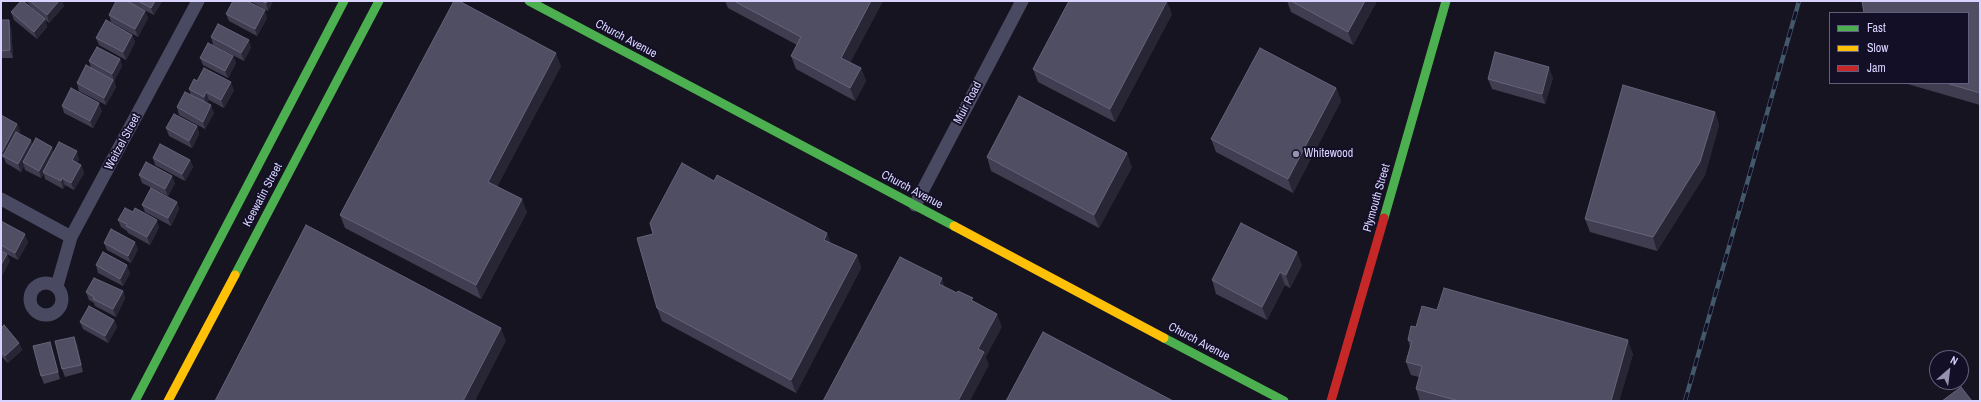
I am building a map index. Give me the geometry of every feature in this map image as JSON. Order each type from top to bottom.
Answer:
[{"type":"street","name":"Weitzel Street","points":[[57,286],[71,237],[198,1]]},
{"type":"street","name":"Keewatin Street","points":[[135,401],[344,1]]},
{"type":"street","name":"Keewatin Street","points":[[168,401],[379,1]]},
{"type":"street","name":"Church Avenue","points":[[529,1],[1284,401]]},
{"type":"street","name":"Muir Road","points":[[915,205],[1022,1]]},
{"type":"street","name":"Plymouth Street","points":[[1331,401],[1446,1]]},
{"type":"street","points":[[1,199],[71,237]]},
{"type":"building","points":[[21,1],[45,19],[34,32],[11,12]]},
{"type":"building","points":[[30,1],[59,1],[47,15]]},
{"type":"building","points":[[116,1],[127,1],[145,11],[135,29],[109,15]]},
{"type":"building","points":[[138,1],[155,1],[151,8]]},
{"type":"building","points":[[233,1],[247,1],[265,10],[255,29],[226,14]]},
{"type":"building","points":[[454,1],[459,1],[556,53],[488,182],[522,199],[476,285],[340,215]]},
{"type":"building","points":[[734,1],[871,1],[841,58],[861,68],[850,88],[791,56],[801,37]]},
{"type":"building","points":[[1069,1],[1167,1],[1110,109],[1033,69]]},
{"type":"building","points":[[1291,1],[1365,1],[1348,32]]},
{"type":"building","points":[[1862,1],[1980,1],[1980,93],[1949,84],[1969,84],[1969,12],[1864,12]]},
{"type":"building","points":[[1,20],[9,20],[10,50],[1,51]]},
{"type":"building","points":[[106,20],[132,35],[123,52],[96,38]]},
{"type":"building","points":[[218,24],[249,40],[241,53],[211,37]]},
{"type":"building","points":[[208,43],[233,56],[225,71],[200,58]]},
{"type":"building","points":[[97,47],[120,59],[112,74],[89,61]]},
{"type":"building","points":[[1260,48],[1336,88],[1288,179],[1211,139]]},
{"type":"building","points":[[1495,52],[1549,67],[1542,94],[1488,79]]},
{"type":"building","points":[[86,65],[113,80],[104,98],[77,83]]},
{"type":"building","points":[[204,68],[231,82],[221,100],[206,92],[204,97],[189,89],[194,79],[197,81]]},
{"type":"building","points":[[1623,85],[1715,112],[1700,162],[1653,237],[1585,219]]},
{"type":"building","points":[[71,88],[99,103],[90,121],[62,106]]},
{"type":"building","points":[[185,92],[211,105],[203,122],[177,107]]},
{"type":"building","points":[[1019,96],[1127,153],[1094,215],[987,157]]},
{"type":"building","points":[[174,114],[197,126],[189,141],[166,128]]},
{"type":"building","points":[[1,115],[17,124],[2,152],[1,151]]},
{"type":"building","points":[[16,132],[31,140],[18,164],[3,156]]},
{"type":"building","points":[[36,138],[52,147],[39,171],[23,162]]},
{"type":"building","points":[[59,142],[77,151],[72,160],[81,165],[71,183],[62,178],[61,181],[43,172]]},
{"type":"building","points":[[160,144],[190,160],[182,174],[153,158]]},
{"type":"building","points":[[146,162],[172,176],[165,189],[139,175]]},
{"type":"building","points":[[682,163],[714,181],[717,175],[827,233],[824,240],[857,255],[791,380],[657,308],[637,238],[653,234],[650,223]]},
{"type":"building","points":[[151,188],[177,202],[168,218],[142,205]]},
{"type":"building","points":[[125,208],[133,212],[135,208],[157,220],[147,237],[118,220]]},
{"type":"building","points":[[1,221],[25,234],[15,253],[1,245]]},
{"type":"building","points":[[1241,223],[1297,252],[1286,275],[1280,272],[1262,307],[1212,280]]},
{"type":"building","points":[[306,225],[501,328],[463,401],[215,401]]},
{"type":"building","points":[[111,229],[135,242],[128,256],[104,243]]},
{"type":"building","points":[[1,251],[7,254],[1,265]]},
{"type":"building","points":[[103,252],[127,265],[120,279],[96,265]]},
{"type":"building","points":[[900,257],[942,278],[939,284],[957,293],[958,291],[973,298],[971,300],[997,314],[978,349],[984,352],[958,401],[823,401]]},
{"type":"building","points":[[94,278],[123,291],[113,309],[93,299],[94,297],[86,292]]},
{"type":"building","points":[[1444,288],[1628,340],[1611,401],[1459,401],[1416,389],[1422,366],[1406,362],[1412,341],[1408,340],[1411,326],[1416,327],[1422,306],[1437,310]]},
{"type":"building","points":[[89,306],[114,320],[105,336],[80,322]]},
{"type":"building","points":[[4,325],[19,343],[5,356],[1,352],[1,328]]},
{"type":"building","points":[[1043,332],[1173,401],[1006,401]]},
{"type":"building","points":[[74,337],[81,365],[62,369],[55,341]]},
{"type":"building","points":[[50,342],[58,372],[41,376],[33,346]]},
{"type":"building","points":[[1957,390],[1963,390],[1972,401],[1942,401]]},
{"type":"railway","points":[[1685,401],[1799,1]]},
{"type":"traffic: fast","points":[[135,401],[344,1]]},
{"type":"traffic: fast","points":[[235,275],[379,1]]},
{"type":"traffic: fast","points":[[529,1],[954,226]]},
{"type":"traffic: fast","points":[[1384,218],[1446,1]]},
{"type":"traffic: fast","points":[[1164,338],[1284,401]]},
{"type":"traffic: slow","points":[[954,226],[1164,338]]},
{"type":"traffic: slow","points":[[168,401],[235,275]]},
{"type":"traffic: jam","points":[[1331,401],[1384,218]]},
{"type":"place","name":"Whitewood","points":[[1296,154]]}]
